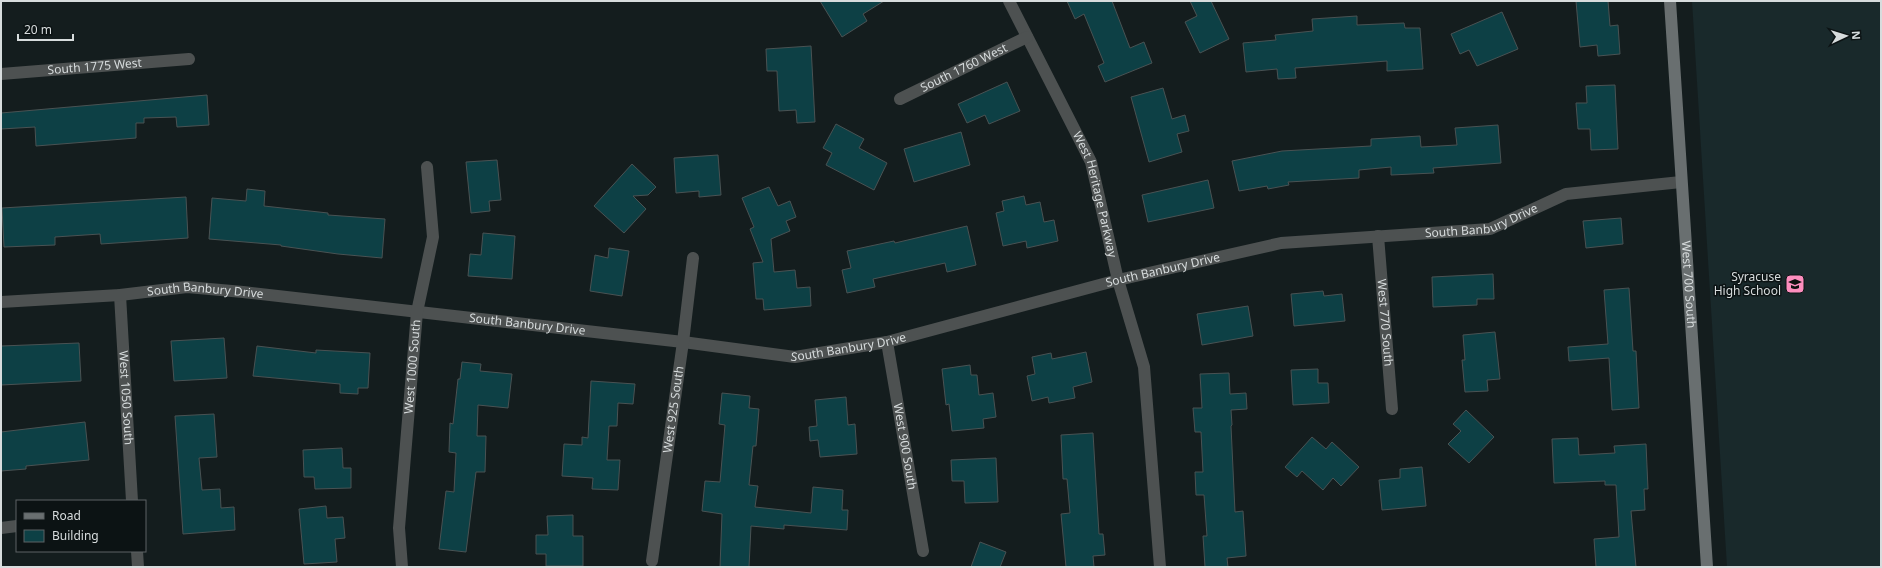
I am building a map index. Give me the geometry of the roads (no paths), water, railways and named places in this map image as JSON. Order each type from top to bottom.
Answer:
[{"type":"street","name":"West Heritage Parkway","points":[[1009,1],[1091,162],[1118,280],[1144,367],[1160,567]]},
{"type":"street","name":"West 700 South","points":[[1670,1],[1707,567]]},
{"type":"street","name":"South 1760 West","points":[[900,99],[1027,37]]},
{"type":"street","name":"South 1775 West","points":[[1,74],[189,59]]},
{"type":"street","name":"West 1000 South","points":[[402,567],[399,528],[417,312],[433,236],[427,167]]},
{"type":"street","name":"South Banbury Drive","points":[[1,302],[120,295],[187,288],[683,342],[795,358],[887,342],[1118,280],[1281,243],[1490,228],[1566,194],[1681,182]]},
{"type":"street","name":"West 770 South","points":[[1378,236],[1392,409]]},
{"type":"street","name":"West 925 South","points":[[652,561],[683,342],[693,258]]},
{"type":"street","name":"West 1050 South","points":[[120,295],[132,500]]},
{"type":"street","name":"West 900 South","points":[[887,342],[923,551]]},
{"type":"street","points":[[1,528],[16,526]]},
{"type":"street","points":[[137,552],[138,567]]},
{"type":"place","name":"Syracuse High School","points":[[1795,284]]}]
